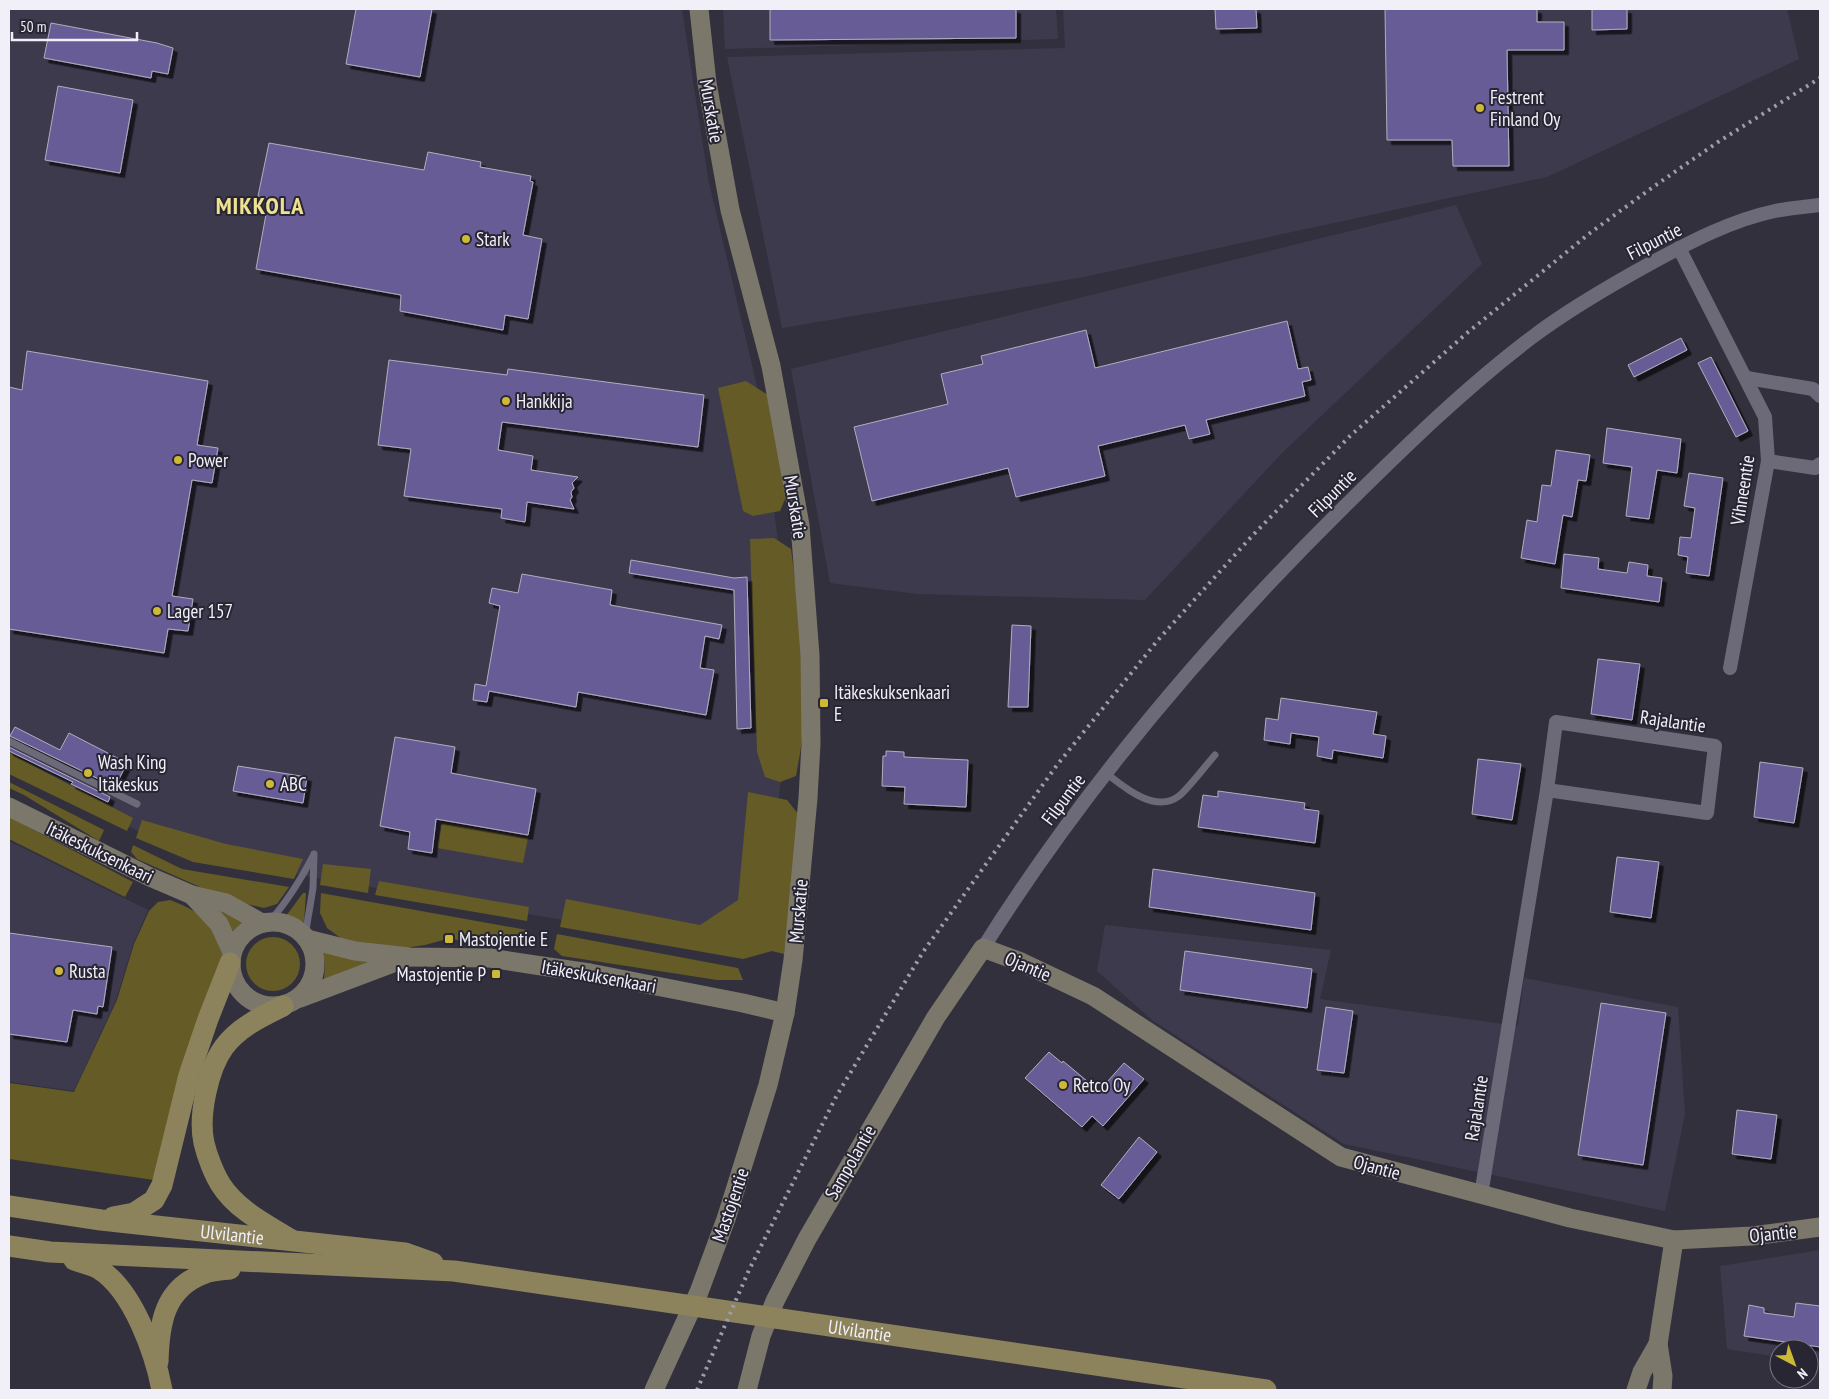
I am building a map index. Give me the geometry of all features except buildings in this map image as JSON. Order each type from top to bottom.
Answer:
[{"type":"main road","points":[[101,1220],[134,1213],[154,1200],[162,1185],[189,1075],[231,958]]},
{"type":"main road","points":[[291,1002],[256,1019],[238,1033],[224,1048],[214,1065],[207,1087],[203,1116],[204,1142],[221,1185],[240,1206],[292,1241]]},
{"type":"main road","name":"Ulvilantie","points":[[9,1206],[101,1220],[405,1254],[454,1271]]},
{"type":"main road","name":"Ulvilantie","points":[[9,1246],[50,1252],[454,1271],[1266,1390]]},
{"type":"main road","points":[[50,1252],[99,1268],[117,1284],[130,1302],[158,1370],[162,1390]]},
{"type":"main road","points":[[158,1370],[161,1322],[173,1296],[187,1281],[205,1273],[278,1262]]},
{"type":"street","name":"Murskatie","points":[[699,9],[707,83],[730,210],[772,366],[800,525],[804,559],[810,655],[811,744],[793,960],[785,1013]]},
{"type":"street","name":"Filpuntie","points":[[983,948],[1041,859],[1106,772],[1180,683],[1253,601],[1325,525],[1436,420],[1531,337],[1605,288],[1679,248],[1734,224],[1766,214],[1820,205]]},
{"type":"street","name":"Vihneentie","points":[[1679,248],[1747,378],[1765,417],[1768,461],[1730,668]]},
{"type":"street","points":[[1747,378],[1813,390],[1820,396]]},
{"type":"street","points":[[1768,461],[1816,468],[1820,464]]},
{"type":"street","name":"Rajalantie","points":[[1481,1195],[1547,790],[1556,722],[1715,746],[1707,812],[1547,790]]},
{"type":"street","name":"Itäkeskuksenkaari","points":[[9,807],[150,877],[192,895],[226,903],[265,923]]},
{"type":"street","name":"Itäkeskuksenkaari","points":[[192,895],[218,924],[231,958]]},
{"type":"street","points":[[265,923],[281,923],[293,927],[306,938],[314,954],[315,970],[310,985],[291,1002],[270,1007],[257,1004],[246,998],[237,988],[232,976],[231,958],[239,939],[249,929],[265,923]]},
{"type":"street","name":"Itäkeskuksenkaari","points":[[306,938],[356,951],[410,957],[490,958],[590,974],[743,1003],[785,1013]]},
{"type":"street","name":"Ojantie","points":[[983,948],[1021,962],[1093,996],[1341,1158],[1570,1218],[1674,1240],[1752,1236],[1820,1227]]},
{"type":"street","name":"Sampolantie","points":[[747,1390],[761,1336],[775,1301],[807,1239],[936,1017],[983,948]]},
{"type":"street","name":"Itäkeskuksenkaari","points":[[291,1002],[410,957]]},
{"type":"street","name":"Mastojentie","points":[[654,1390],[699,1292],[726,1219],[768,1085],[785,1013]]},
{"type":"street","points":[[1662,1390],[1663,1376],[1658,1344],[1674,1240]]},
{"type":"street","points":[[1636,1390],[1642,1372],[1658,1344]]},
{"type":"lane","points":[[9,741],[137,804]]},
{"type":"lane","points":[[1106,772],[1130,791],[1154,802],[1166,802],[1179,796],[1215,755]]},
{"type":"lane","points":[[265,923],[284,906],[298,885],[314,854],[313,888],[306,938]]},
{"type":"shaded area","points":[[9,9],[682,9],[708,178],[760,399],[793,660],[767,912],[720,947],[248,866],[176,851],[9,764]]},
{"type":"shaded area","points":[[723,9],[1056,9],[1058,39],[725,49]]},
{"type":"shaded area","points":[[1063,9],[1787,9],[1799,59],[1547,177],[1084,277],[782,328],[727,57],[1065,48]]},
{"type":"shaded area","points":[[1456,205],[1482,264],[1282,453],[1145,600],[918,594],[830,583],[791,369]]},
{"type":"shaded area","points":[[746,381],[768,395],[786,497],[780,511],[753,516],[743,511],[718,388]]},
{"type":"shaded area","points":[[774,538],[791,549],[797,596],[802,667],[802,738],[796,776],[780,782],[765,777],[757,752],[750,539]]},
{"type":"shaded area","points":[[9,753],[133,818],[127,831],[9,774]]},
{"type":"shaded area","points":[[9,782],[104,830],[99,841],[24,795],[9,788]]},
{"type":"shaded area","points":[[748,792],[787,800],[799,815],[784,954],[772,951],[743,959],[560,927],[566,899],[700,925],[738,900]]},
{"type":"shaded area","points":[[9,817],[133,882],[125,897],[9,839]]},
{"type":"shaded area","points":[[142,820],[226,844],[303,859],[294,879],[193,862],[136,838]]},
{"type":"shaded area","points":[[442,823],[528,838],[523,863],[437,848]]},
{"type":"shaded area","points":[[9,841],[148,910],[133,944],[116,1000],[74,1091],[9,1082]]},
{"type":"shaded area","points":[[133,845],[182,869],[289,887],[277,904],[264,908],[242,903],[137,859],[131,852]]},
{"type":"shaded area","points":[[323,864],[371,869],[368,893],[320,885]]},
{"type":"shaded area","points":[[379,881],[529,907],[527,921],[375,895]]},
{"type":"shaded area","points":[[303,893],[306,893],[304,922],[286,916]]},
{"type":"shaded area","points":[[321,893],[527,930],[525,939],[518,945],[447,939],[425,945],[391,950],[342,939],[327,928],[320,913]]},
{"type":"shaded area","points":[[170,900],[195,911],[209,922],[219,937],[222,945],[222,955],[221,965],[154,1180],[9,1159],[9,1083],[74,1092],[117,1000],[134,944],[149,911],[158,902]]},
{"type":"shaded area","points":[[211,906],[248,922],[235,933]]},
{"type":"shaded area","points":[[1105,925],[1331,950],[1320,999],[1518,1026],[1524,978],[1678,1007],[1685,1114],[1665,1211],[1344,1144],[1152,1020],[1097,971]]},
{"type":"shaded area","points":[[557,934],[738,968],[743,980],[717,980],[562,956],[554,949]]},
{"type":"shaded area","points":[[268,937],[278,937],[288,941],[296,949],[300,964],[296,979],[288,987],[278,991],[268,991],[258,987],[250,979],[246,969],[246,959],[250,949],[258,941]]},
{"type":"shaded area","points":[[323,951],[380,962],[324,979],[325,964]]},
{"type":"shaded area","points":[[1820,1250],[1820,1362],[1819,1339],[1769,1339],[1769,1355],[1727,1349],[1720,1266]]},
{"type":"railway","points":[[697,1390],[749,1270],[837,1095],[923,952],[1057,765],[1158,640],[1252,536],[1350,436],[1467,333],[1590,233],[1653,187],[1718,142],[1820,78]]},
{"type":"place","name":"Festrent Finland Oy","points":[[1480,108]]},
{"type":"place","name":"Stark","points":[[466,239]]},
{"type":"place","name":"Hankkija","points":[[506,401]]},
{"type":"place","name":"Power","points":[[178,460]]},
{"type":"place","name":"Lager 157","points":[[157,611]]},
{"type":"place","name":"Itäkeskuksenkaari E","points":[[824,703]]},
{"type":"place","name":"Wash King Itäkeskus","points":[[88,773]]},
{"type":"place","name":"ABC","points":[[270,784]]},
{"type":"place","name":"Mastojentie E","points":[[449,939]]},
{"type":"place","name":"Rusta","points":[[59,971]]},
{"type":"place","name":"Mastojentie P","points":[[496,974]]},
{"type":"place","name":"Retco Oy","points":[[1063,1085]]},
{"type":"district","name":"MIKKOLA","points":[[260,206]]}]
